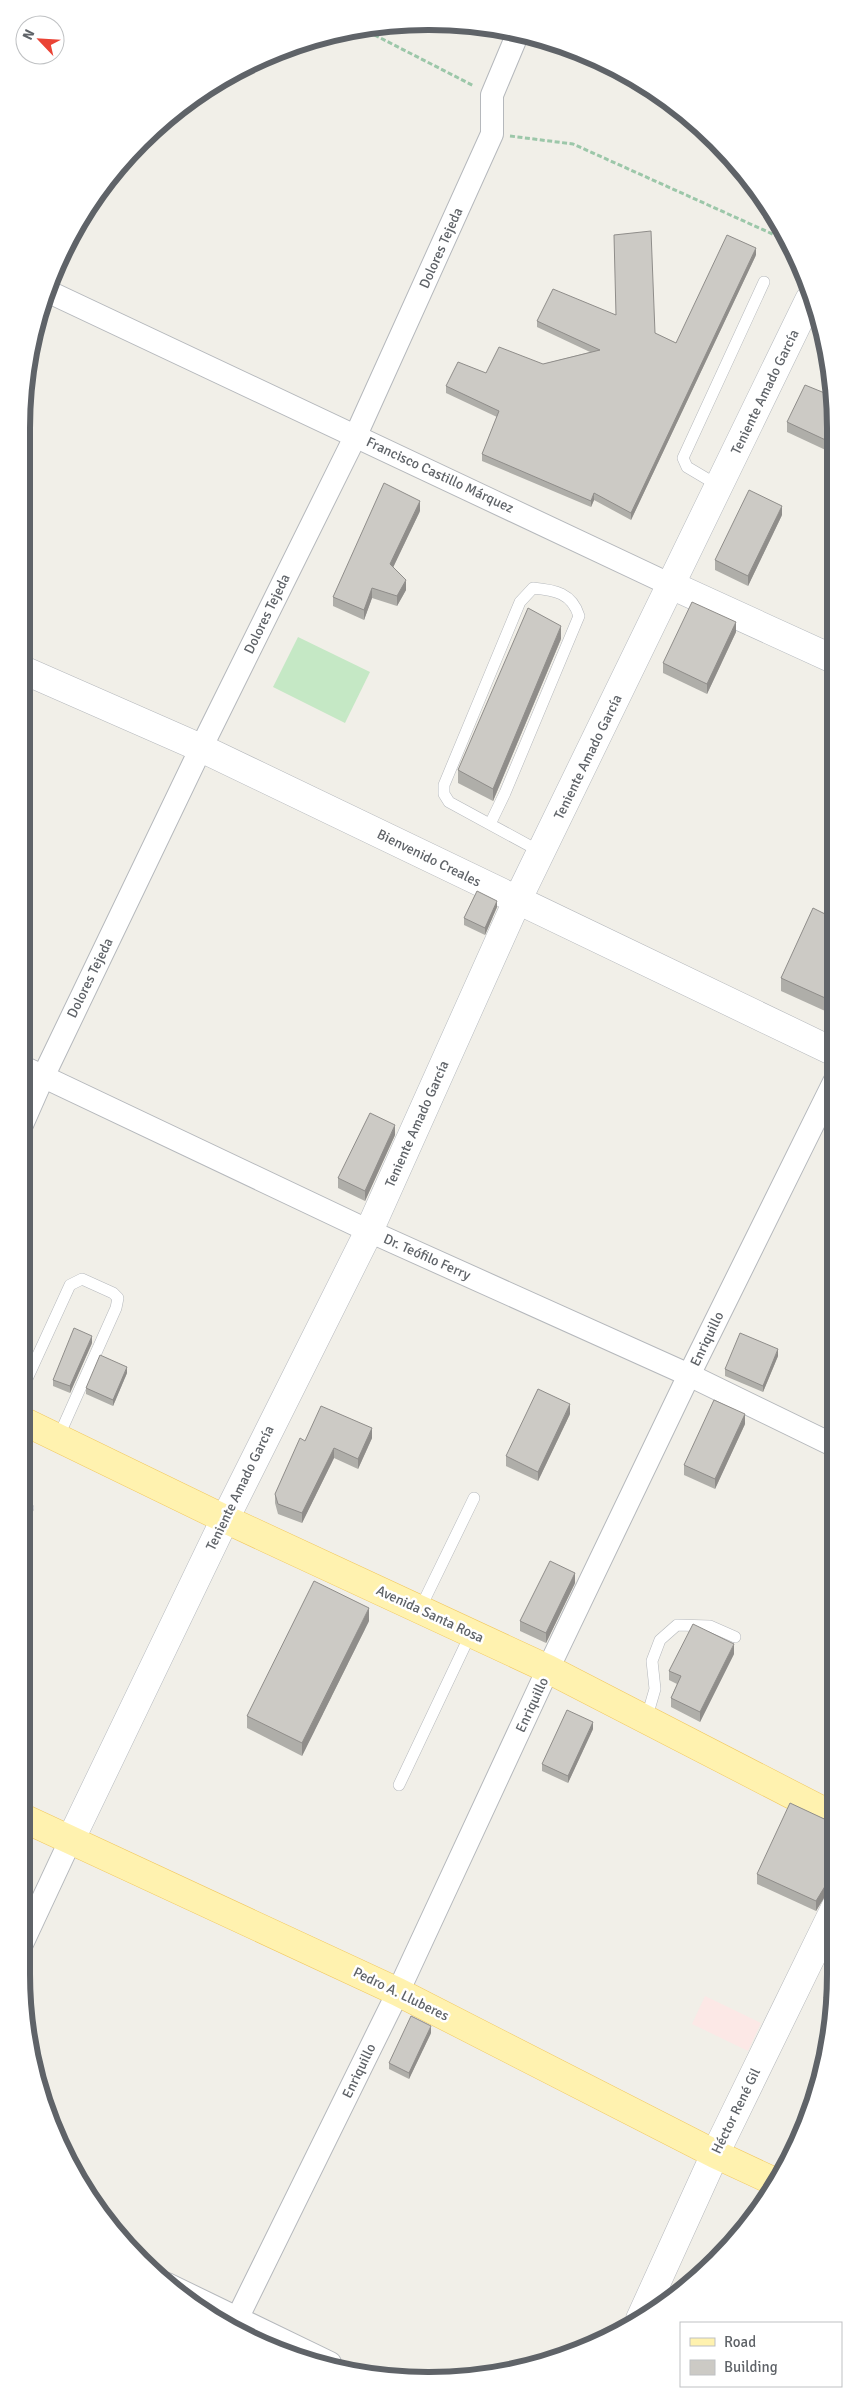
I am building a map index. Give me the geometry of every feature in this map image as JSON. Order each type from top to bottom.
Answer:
[{"type":"main road","name":"Teniente Amado García","points":[[70,1841],[225,1518],[369,1231],[517,901],[807,304]]},
{"type":"main road","name":"Francisco Castillo Márquez","points":[[671,585],[827,656]]},
{"type":"main road","name":"Bienvenido Creales","points":[[30,673],[201,748],[827,1049]]},
{"type":"main road","name":"Avenida Santa Rosa","points":[[30,1424],[548,1669],[827,1813]]},
{"type":"main road","name":"Pedro A. Lluberes","points":[[30,1821],[398,1992],[715,2154],[770,2180]]},
{"type":"main road","name":"Héctor René Gil","points":[[645,2308],[715,2154],[827,1924]]},
{"type":"street","points":[[492,95],[515,40]]},
{"type":"street","name":"Dolores Tejeda","points":[[30,1106],[201,748],[356,435],[492,134],[492,95]]},
{"type":"street","name":"Francisco Castillo Márquez","points":[[53,294],[671,585]]},
{"type":"street","name":"Dr. Teófilo Ferry","points":[[30,1070],[369,1231],[689,1375],[827,1442]]},
{"type":"street","name":"Enriquillo","points":[[235,2322],[398,1992],[548,1669],[689,1375],[827,1096]]},
{"type":"street","name":"Teniente Amado García","points":[[30,1927],[70,1841]]},
{"type":"street","points":[[244,2327],[304,2352]]},
{"type":"lane","points":[[719,486],[687,467],[683,458],[764,282]]},
{"type":"lane","points":[[491,822],[579,616],[576,606],[569,597],[547,589],[533,588],[520,602],[444,785],[444,794],[449,802],[491,822],[542,852]]},
{"type":"lane","points":[[30,1372],[70,1285],[82,1279],[113,1293],[118,1298],[116,1308],[58,1438]]},
{"type":"lane","points":[[420,1609],[474,1498]]},
{"type":"lane","points":[[646,1720],[656,1689],[652,1661],[660,1640],[676,1624],[710,1626],[735,1637]]},
{"type":"lane","points":[[399,1785],[471,1633]]},
{"type":"path","points":[[372,34],[492,95]]},
{"type":"path","points":[[492,134],[573,144],[778,236]]},
{"type":"shaded area","points":[[705,1996],[761,2023],[748,2051],[692,2024]]},
{"type":"green space","points":[[298,637],[370,672],[345,723],[273,687]]},
{"type":"building","points":[[651,231],[655,333],[676,343],[727,235],[756,248],[631,513],[594,493],[591,501],[482,454],[499,411],[446,386],[458,362],[486,373],[499,347],[543,364],[600,350],[537,321],[553,289],[616,315],[614,235]]},
{"type":"building","points":[[805,385],[825,393],[827,441],[787,422]]},
{"type":"building","points":[[384,483],[420,501],[390,564],[406,580],[397,596],[372,588],[364,610],[333,597]]},
{"type":"building","points":[[749,490],[782,506],[748,576],[715,560]]},
{"type":"building","points":[[692,602],[736,622],[707,684],[663,663]]},
{"type":"building","points":[[528,608],[561,626],[493,789],[458,770]]},
{"type":"building","points":[[477,891],[497,901],[485,928],[464,918]]},
{"type":"building","points":[[813,908],[827,915],[827,999],[781,978]]},
{"type":"building","points":[[370,1113],[395,1125],[365,1191],[338,1178]]},
{"type":"building","points":[[74,1328],[92,1336],[70,1386],[53,1380]]},
{"type":"building","points":[[740,1333],[778,1349],[763,1386],[725,1369]]},
{"type":"building","points":[[100,1355],[127,1367],[113,1400],[86,1388]]},
{"type":"building","points":[[538,1389],[570,1404],[538,1472],[506,1456]]},
{"type":"building","points":[[714,1400],[745,1414],[715,1479],[684,1465]]},
{"type":"building","points":[[321,1406],[372,1428],[358,1459],[334,1448],[302,1513],[278,1504],[275,1494],[300,1438],[305,1441]]},
{"type":"building","points":[[550,1561],[575,1573],[546,1633],[520,1621]]},
{"type":"building","points":[[314,1581],[369,1608],[302,1743],[247,1716]]},
{"type":"building","points":[[693,1624],[734,1644],[700,1712],[671,1698],[681,1676],[669,1671]]},
{"type":"building","points":[[567,1710],[593,1722],[568,1776],[542,1764]]},
{"type":"building","points":[[790,1803],[827,1820],[827,1883],[816,1901],[757,1874]]},
{"type":"building","points":[[411,2016],[431,2026],[409,2073],[389,2063]]}]
